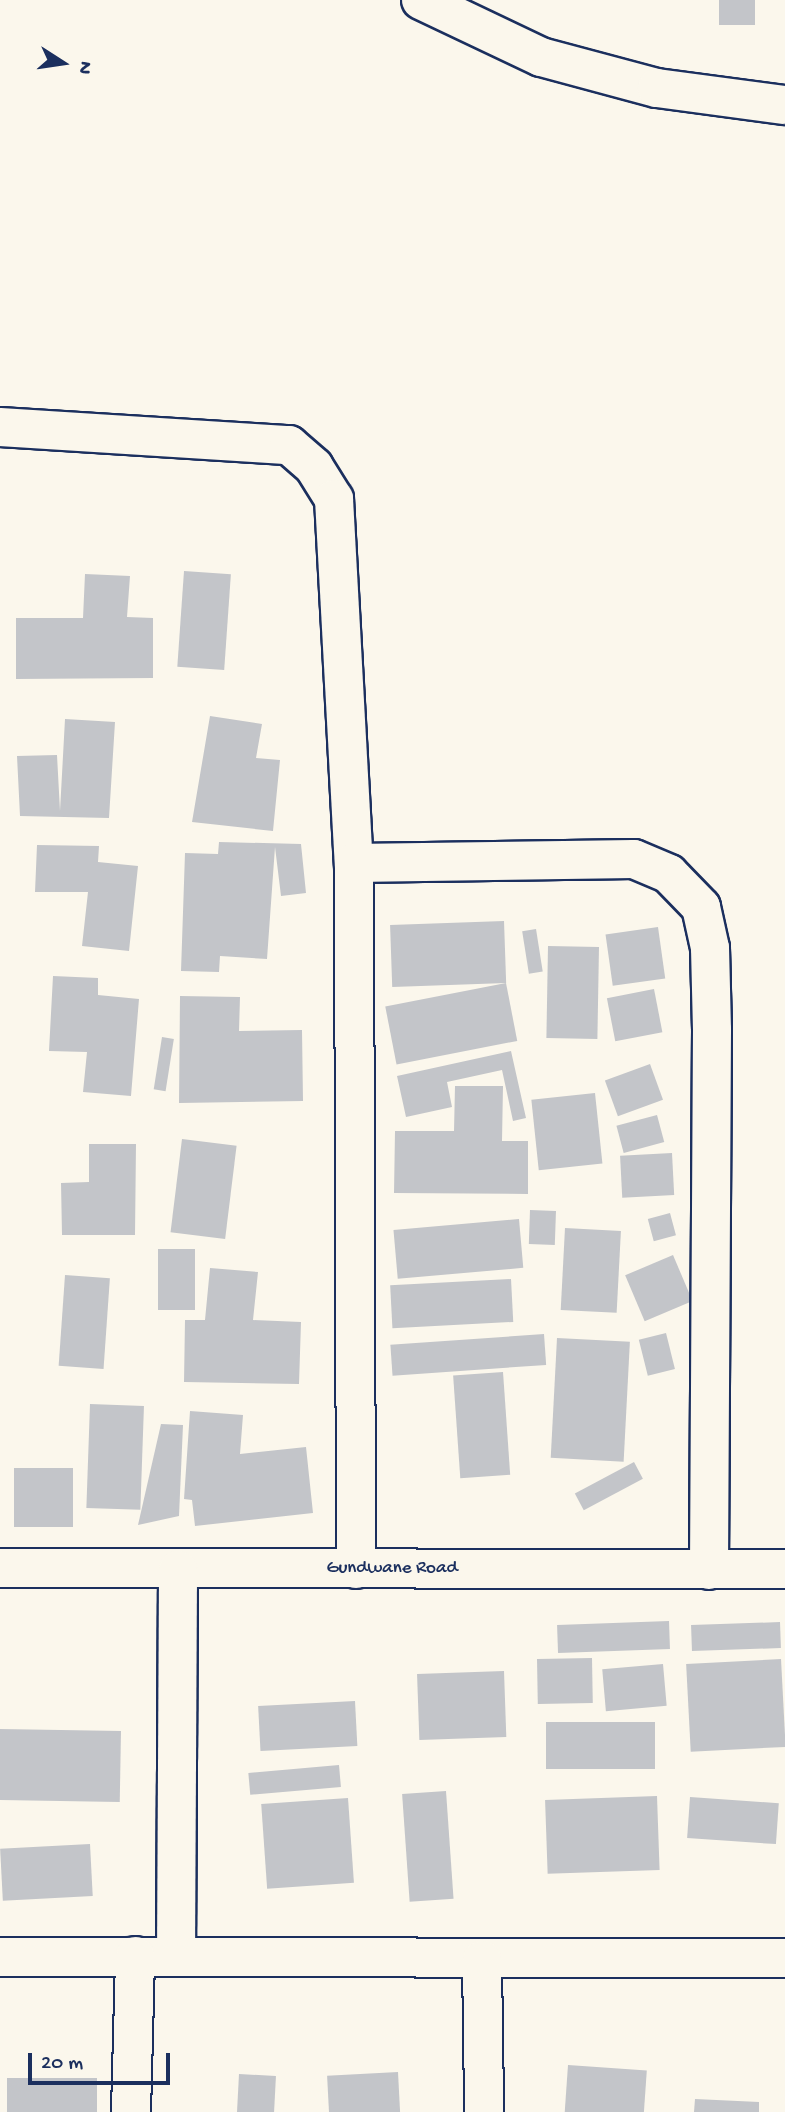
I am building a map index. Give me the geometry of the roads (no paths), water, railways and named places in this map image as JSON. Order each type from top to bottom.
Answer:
[{"type":"street","points":[[421,0],[541,57],[657,88],[785,105]]},
{"type":"street","points":[[0,427],[259,438],[289,445],[314,467],[334,499],[354,863],[356,1569]]},
{"type":"street","points":[[354,863],[634,859],[669,874],[701,907],[710,948],[712,1030],[709,1570]]},
{"type":"street","name":"Gundwane Road","points":[[0,1568],[785,1569]]},
{"type":"street","points":[[176,1956],[178,1570]]},
{"type":"street","points":[[131,2112],[135,1956]]},
{"type":"street","points":[[0,1957],[482,1960],[785,1958]]},
{"type":"street","points":[[482,1960],[484,2112]]}]
